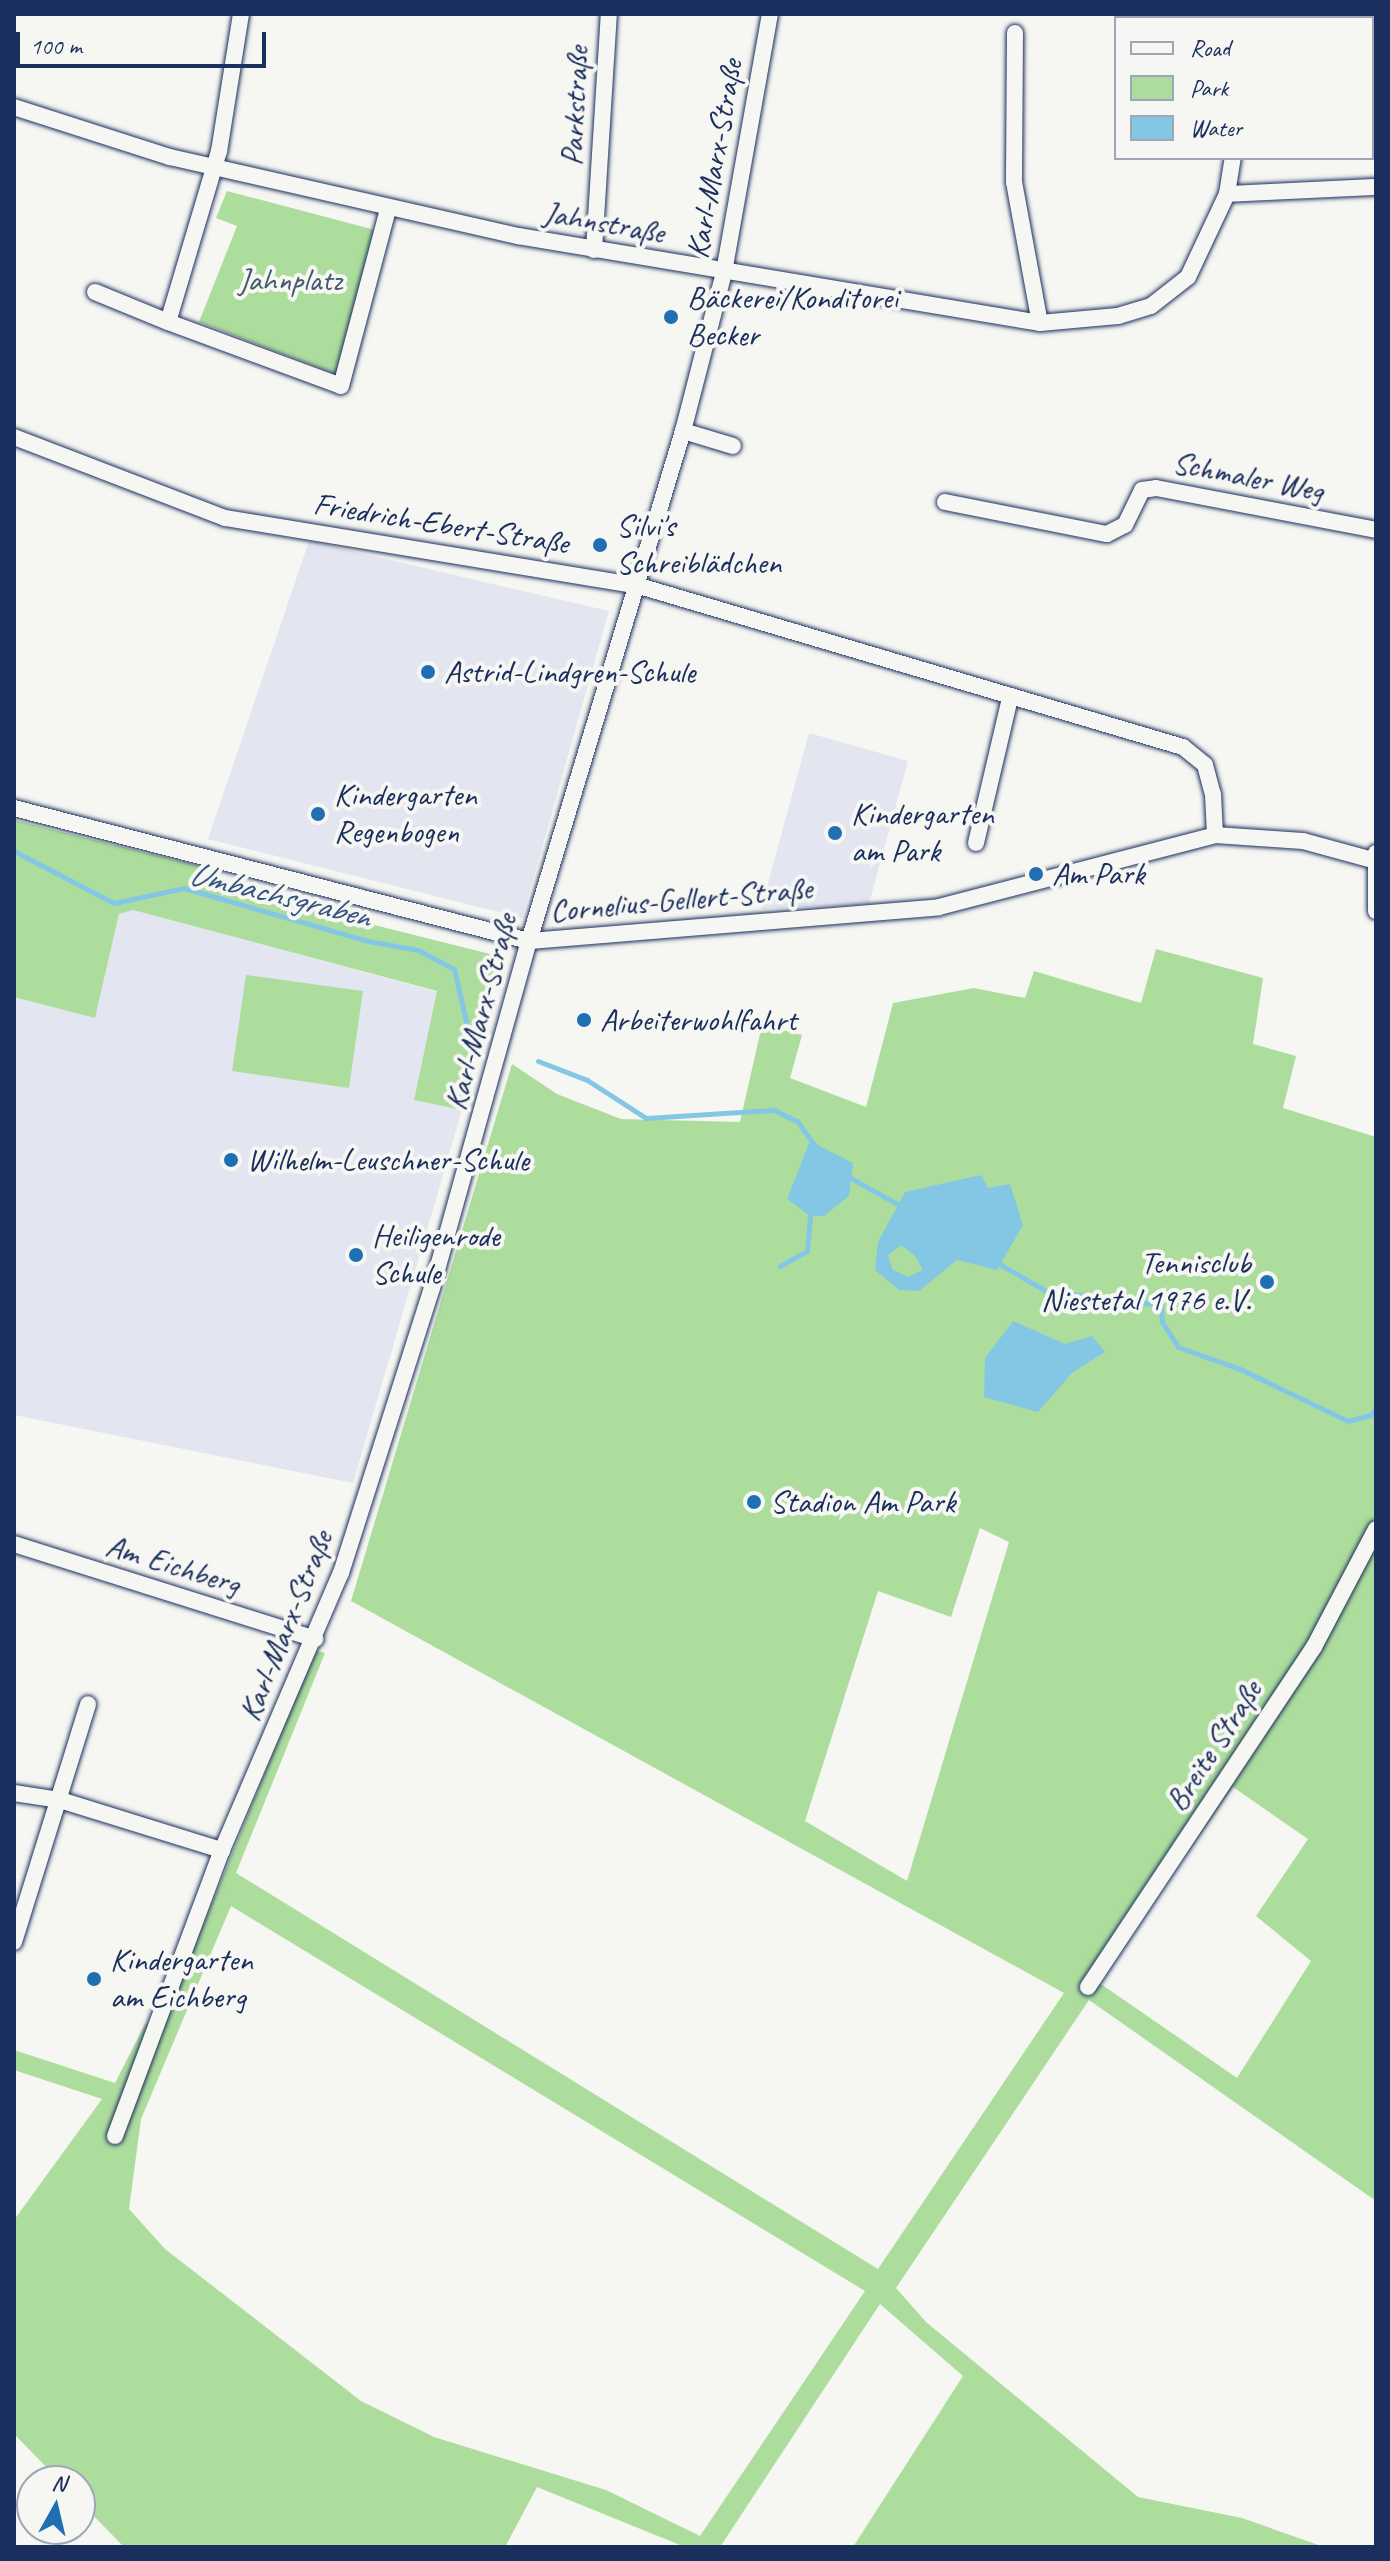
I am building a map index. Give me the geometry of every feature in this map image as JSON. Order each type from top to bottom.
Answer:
[{"type":"street","points":[[168,322],[212,167],[241,14]]},
{"type":"street","name":"Parkstraße","points":[[594,250],[609,14]]},
{"type":"street","name":"Karl-Marx-Straße","points":[[115,2136],[222,1850],[315,1639],[435,1280],[529,941],[683,431],[724,272],[770,14]]},
{"type":"street","points":[[1015,33],[1014,182],[1040,323]]},
{"type":"street","name":"Jahnstraße","points":[[14,107],[212,167],[388,209],[594,250],[1040,323],[1118,316],[1151,306],[1188,277],[1227,194],[1233,160]]},
{"type":"street","points":[[1227,194],[1376,187]]},
{"type":"street","points":[[95,292],[341,386],[388,209]]},
{"type":"street","points":[[683,431],[733,446]]},
{"type":"street","name":"Friedrich-Ebert-Straße","points":[[14,437],[225,518],[636,585],[1183,747],[1205,765],[1213,794],[1215,835]]},
{"type":"street","name":"Schmaler Weg","points":[[945,502],[1107,534],[1125,525],[1142,490],[1156,488],[1376,530]]},
{"type":"street","points":[[976,843],[1010,698]]},
{"type":"street","name":"Cornelius-Gellert-Straße","points":[[14,808],[529,941],[939,907],[1215,835],[1303,841],[1376,860]]},
{"type":"street","points":[[1376,853],[1376,911]]},
{"type":"street","name":"Breite Straße","points":[[1088,1987],[1314,1647],[1376,1529]]},
{"type":"street","name":"Am Eichberg","points":[[14,1544],[315,1639]]},
{"type":"street","points":[[14,1942],[88,1704]]},
{"type":"street","points":[[14,1793],[60,1800],[222,1850]]},
{"type":"shaded area","name":"Astrid-Lindgren-Schule","points":[[309,541],[609,611],[522,918],[208,839]]},
{"type":"shaded area","name":"Kindergarten am Park","points":[[809,733],[908,761],[869,904],[761,909]]},
{"type":"shaded area","name":"Wilhelm-Leuschner-Schule","points":[[133,910],[438,992],[414,1099],[462,1110],[353,1483],[14,1415],[14,997],[95,1017],[119,914]]},
{"type":"green space","name":"Jahnplatz","points":[[227,191],[375,230],[336,374],[199,322],[237,226],[216,218]]},
{"type":"green space","points":[[14,820],[199,866],[195,880],[502,957],[462,1110],[414,1100],[437,991],[133,910],[119,914],[95,1018],[14,997]]},
{"type":"green space","points":[[1156,949],[1263,978],[1253,1044],[1296,1056],[1283,1108],[1376,1137],[1376,2201],[1089,2000],[896,2288],[926,2322],[1138,2497],[1242,2518],[1324,2547],[853,2547],[963,2376],[880,2304],[720,2547],[685,2547],[537,2487],[505,2547],[124,2547],[96,2518],[96,2465],[44,2465],[14,2434],[14,2220],[102,2099],[14,2070],[14,2050],[115,2083],[145,2024],[167,2014],[315,1650],[325,1653],[236,1873],[878,2269],[1064,1993],[351,1601],[512,1064],[557,1094],[621,1119],[740,1122],[762,1025],[802,1035],[790,1078],[866,1107],[893,1003],[974,988],[1025,998],[1034,971],[1141,1003]],"holes":[[[980,1528],[1009,1542],[907,1881],[805,1821],[878,1591],[951,1617]],[[1233,1787],[1308,1839],[1256,1916],[1311,1961],[1237,2078],[1098,1982]],[[231,1906],[865,2291],[700,2536],[606,2490],[434,2437],[361,2401],[165,2249],[129,2209],[141,2119]]]},
{"type":"green space","points":[[246,975],[363,991],[349,1088],[232,1071]]},
{"type":"water","points":[[810,1141],[853,1163],[849,1196],[824,1216],[810,1216],[787,1199]]},
{"type":"water","points":[[981,1175],[988,1188],[1010,1184],[1023,1225],[997,1270],[957,1260],[919,1291],[899,1290],[875,1270],[878,1242],[905,1192]],"holes":[[[901,1245],[915,1256],[923,1270],[908,1277],[893,1270],[888,1255]]]},
{"type":"water","points":[[1013,1321],[1065,1344],[1092,1336],[1105,1352],[1072,1373],[1038,1412],[984,1397],[985,1358]]},
{"type":"waterway","name":"Umbachsgraben","points":[[14,851],[114,903],[184,888],[368,941],[418,950],[454,969],[474,1056]]},
{"type":"waterway","name":"Umbachsgraben","points":[[538,1061],[587,1080],[646,1118],[774,1110],[797,1121],[814,1144]]},
{"type":"waterway","name":"Umbachsgraben","points":[[847,1176],[901,1206]]},
{"type":"waterway","points":[[780,1266],[807,1251],[810,1216]]},
{"type":"waterway","name":"Umbachsgraben","points":[[996,1262],[1046,1291],[1161,1305],[1162,1322],[1178,1347],[1240,1369],[1348,1421],[1371,1415],[1376,1407]]},
{"type":"place","name":"Bäckerei/Konditorei Becker","points":[[671,317]]},
{"type":"place","name":"Silvi's Schreiblädchen","points":[[600,545]]},
{"type":"place","name":"Astrid-Lindgren-Schule","points":[[428,672]]},
{"type":"place","name":"Kindergarten Regenbogen","points":[[318,814]]},
{"type":"place","name":"Kindergarten am Park","points":[[835,833]]},
{"type":"place","name":"Am Park","points":[[1036,874]]},
{"type":"place","name":"Arbeiterwohlfahrt","points":[[584,1020]]},
{"type":"place","name":"Wilhelm-Leuschner-Schule","points":[[231,1160]]},
{"type":"place","name":"Heiligenrode Schule","points":[[356,1255]]},
{"type":"place","name":"Tennisclub Niestetal 1976 e.V.","points":[[1267,1282]]},
{"type":"place","name":"Stadion Am Park","points":[[754,1502]]},
{"type":"place","name":"Kindergarten am Eichberg","points":[[94,1979]]}]
